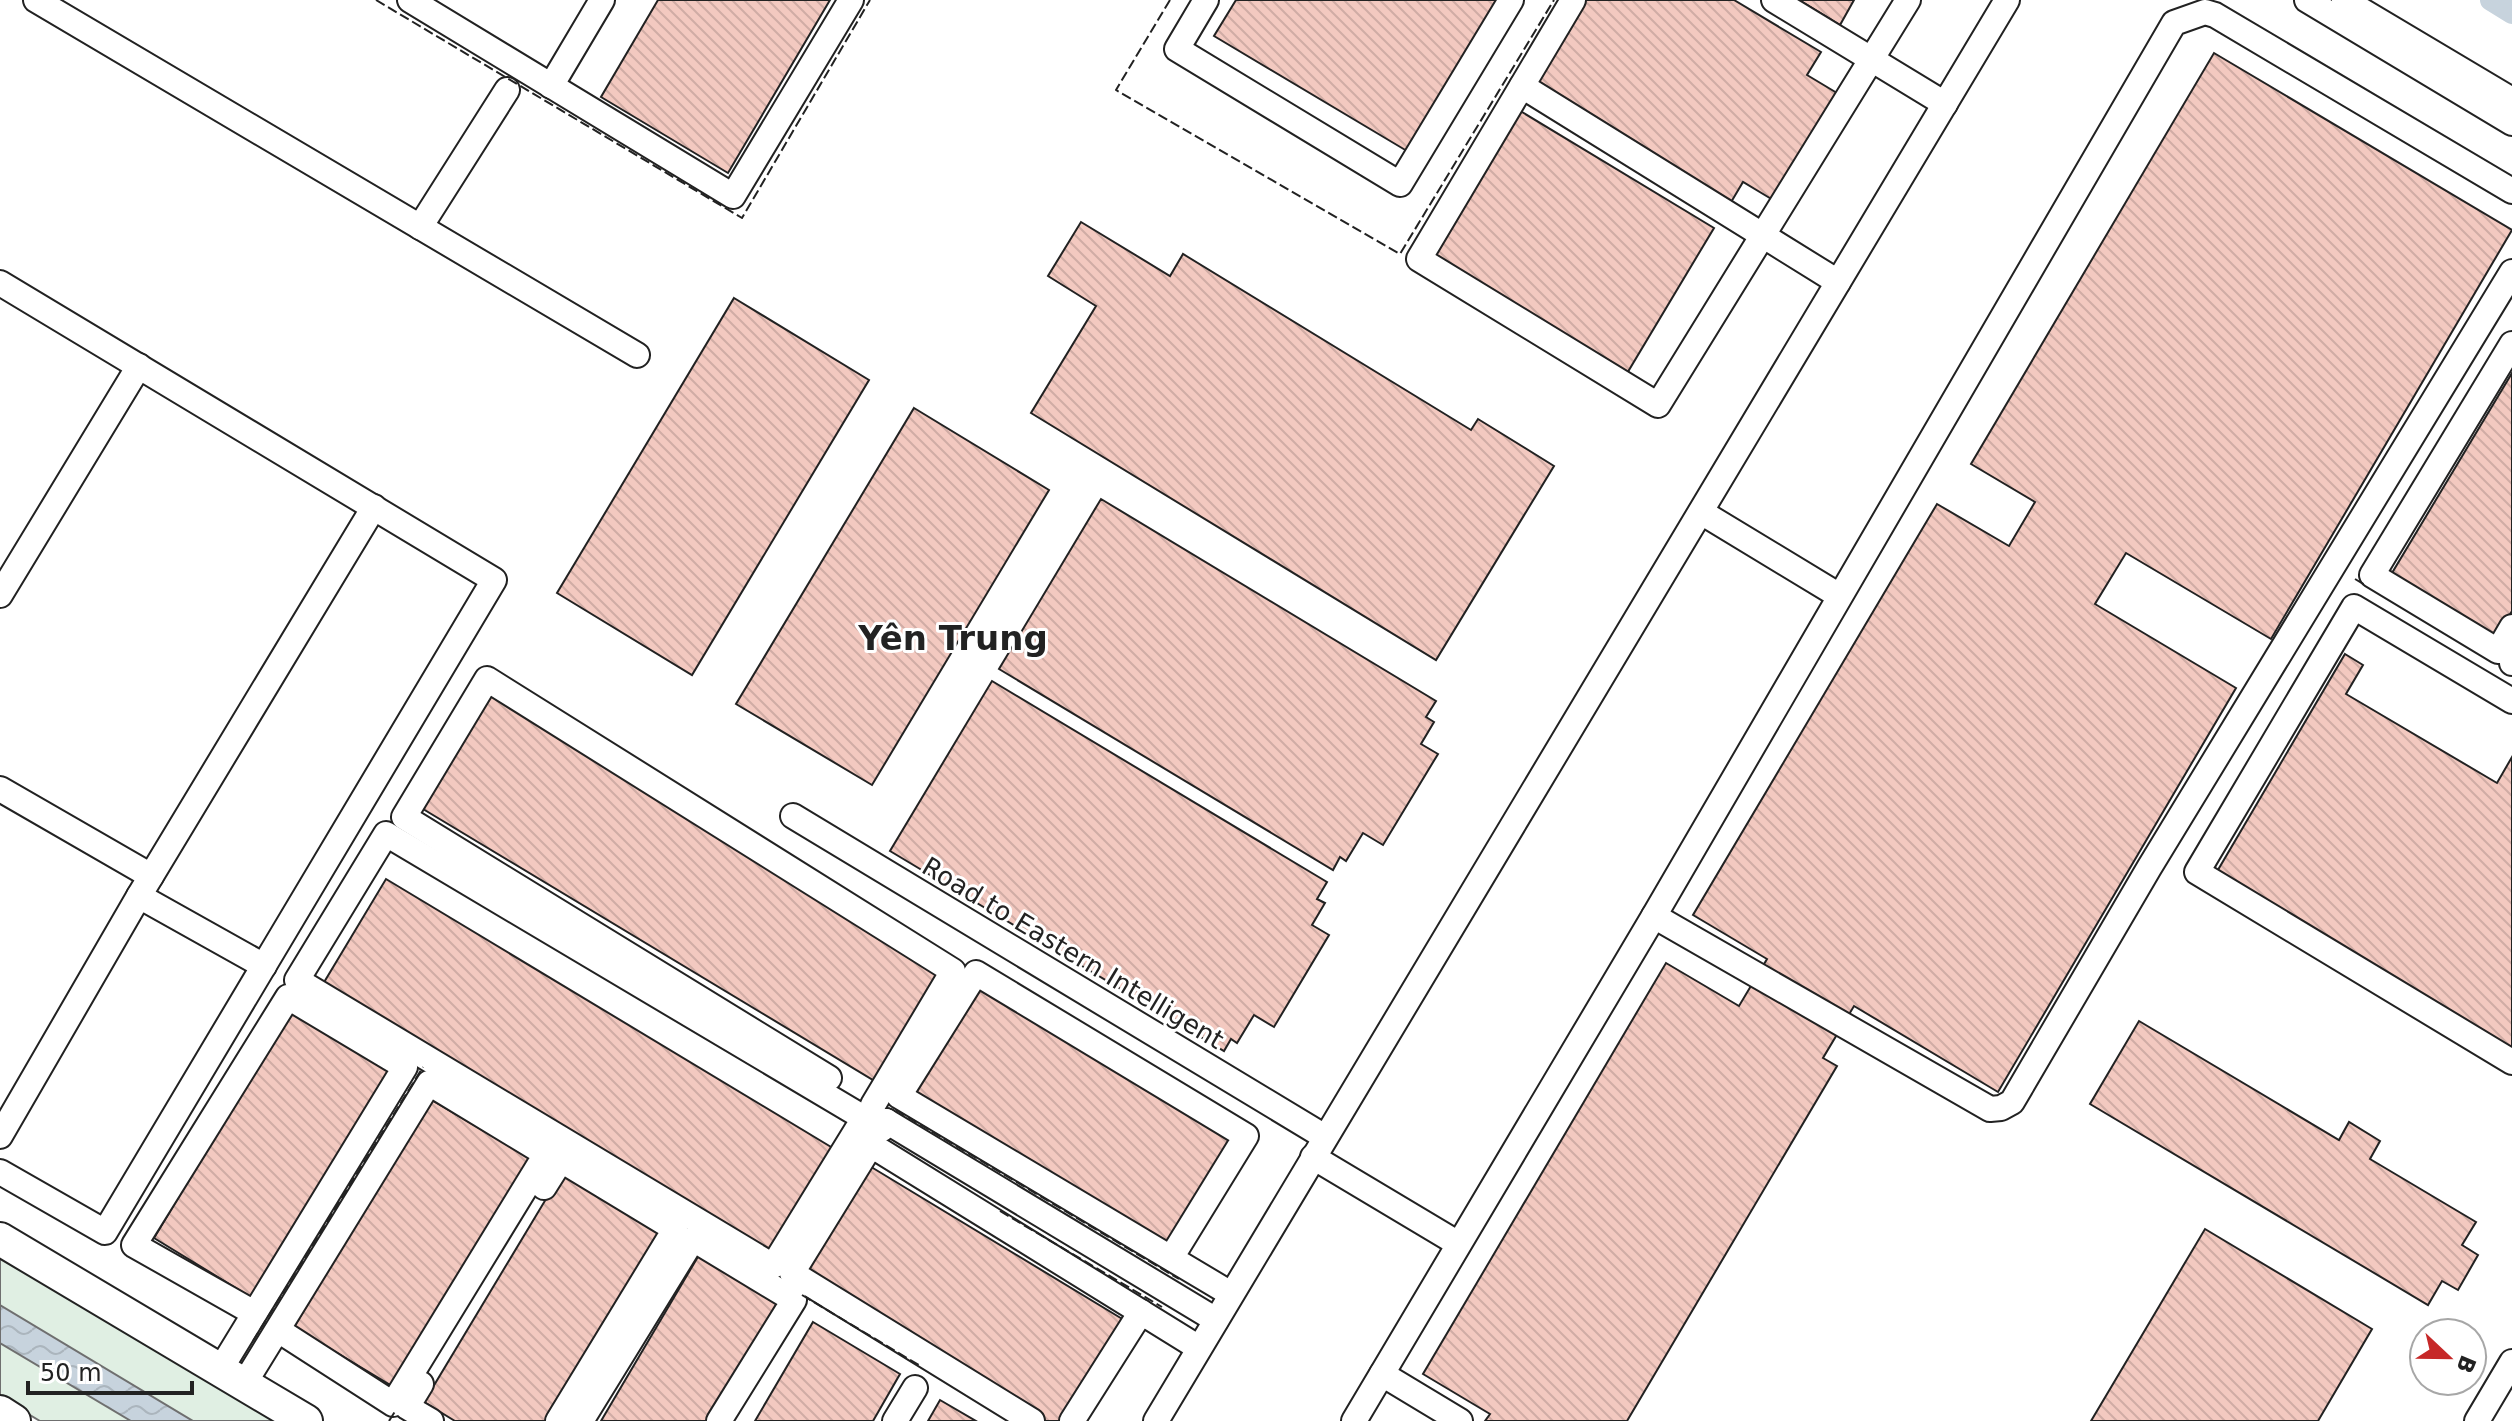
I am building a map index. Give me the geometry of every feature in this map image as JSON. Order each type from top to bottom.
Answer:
[{"type":"main road","points":[[0,1239],[306,1421]]},
{"type":"main road","points":[[0,1412],[14,1421]]},
{"type":"street","points":[[36,0],[637,355]]},
{"type":"street","points":[[410,0],[733,196],[851,0]]},
{"type":"street","points":[[551,86],[602,0]]},
{"type":"street","points":[[1206,0],[1177,49],[1400,184],[1511,0]]},
{"type":"street","points":[[1573,0],[1419,259],[1658,405],[1908,0]]},
{"type":"street","points":[[1774,0],[1945,104]]},
{"type":"street","points":[[1156,1421],[2007,0]]},
{"type":"street","points":[[2307,0],[2512,123]]},
{"type":"street","points":[[2344,0],[2512,100]]},
{"type":"street","points":[[1354,1421],[1654,916],[1838,595],[2174,23],[2205,12],[2215,15],[2512,191]]},
{"type":"street","points":[[1522,86],[1838,282]]},
{"type":"street","points":[[420,227],[507,90]]},
{"type":"street","points":[[1654,916],[1990,1109],[2012,1102],[2165,841],[2512,272]]},
{"type":"street","points":[[0,283],[494,580],[105,1232],[0,1172]]},
{"type":"street","points":[[2512,344],[2372,575],[2498,651],[2512,627]]},
{"type":"street","points":[[0,595],[139,366]]},
{"type":"street","points":[[0,1136],[145,886],[374,507]]},
{"type":"street","points":[[1701,512],[1838,595]]},
{"type":"street","points":[[2512,701],[2354,607],[2197,872],[2512,1062]]},
{"type":"street","points":[[874,1115],[404,817],[487,679],[953,971],[874,1115],[773,1266],[297,980],[386,834],[874,1115],[1216,1320]]},
{"type":"street","points":[[0,789],[264,966]]},
{"type":"street","name":"Road to Eastern Intelligent","points":[[793,816],[1319,1147],[1457,1243]]},
{"type":"street","points":[[1171,1258],[1246,1136],[976,973],[899,1096],[1231,1294]]},
{"type":"street","points":[[232,1377],[254,1313],[405,1067],[288,997],[134,1245],[254,1313]]},
{"type":"street","points":[[232,1377],[278,1330],[429,1083],[546,1154],[393,1404],[278,1330]]},
{"type":"street","points":[[1032,1421],[792,1273],[871,1145],[1199,1348]]},
{"type":"street","points":[[431,1421],[407,1407],[561,1160],[675,1229],[558,1421]]},
{"type":"street","points":[[581,1421],[693,1239],[794,1300],[719,1421]]},
{"type":"street","points":[[1072,1421],[1141,1312]]},
{"type":"street","points":[[2477,1421],[2502,1401],[2512,1362]]},
{"type":"street","points":[[1382,1374],[1460,1421]]},
{"type":"street","points":[[895,1421],[915,1388]]},
{"type":"green space","points":[[0,1256],[275,1421],[40,1421],[0,1397]]},
{"type":"water","points":[[0,1305],[193,1421],[131,1421],[0,1343]]},
{"type":"building","points":[[658,0],[830,0],[728,173],[601,97]]},
{"type":"building","points":[[1236,0],[1504,0],[1412,154],[1214,36]]},
{"type":"building","points":[[1585,0],[1734,0],[1821,52],[1807,75],[1837,93],[1773,200],[1743,182],[1730,204],[1533,86]]},
{"type":"building","points":[[1799,0],[1854,0],[1840,25]]},
{"type":"building","points":[[2214,53],[2512,230],[2271,639],[2126,553],[2095,604],[2236,688],[1998,1092],[1854,1006],[1823,1058],[1837,1066],[1627,1421],[1485,1421],[1490,1414],[1423,1374],[1666,963],[1739,1006],[1767,959],[1693,915],[1937,504],[2009,546],[2035,502],[1971,464]]},
{"type":"building","points":[[1517,109],[1714,228],[1623,380],[1426,261]]},
{"type":"building","points":[[1081,222],[1170,276],[1183,254],[1471,430],[1478,419],[1554,466],[1436,660],[1031,413],[1096,306],[1048,276]]},
{"type":"building","points":[[734,298],[869,380],[692,675],[557,593]]},
{"type":"building","points":[[2512,373],[2512,611],[2494,641],[2389,578]]},
{"type":"building","points":[[914,408],[1049,490],[872,785],[736,704]]},
{"type":"building","points":[[1101,499],[1436,701],[1426,717],[1434,722],[1421,744],[1438,754],[1383,845],[1363,833],[1346,861],[1340,857],[1333,870],[999,669]]},
{"type":"building","points":[[2345,654],[2363,665],[2346,694],[2497,783],[2512,757],[2512,1050],[2215,875]]},
{"type":"building","points":[[992,681],[1327,882],[1317,899],[1325,903],[1312,925],[1329,935],[1274,1027],[1254,1015],[1237,1043],[1231,1039],[1224,1051],[890,851]]},
{"type":"building","points":[[492,694],[951,971],[883,1086],[423,809]]},
{"type":"building","points":[[386,879],[846,1156],[777,1271],[317,994]]},
{"type":"building","points":[[973,982],[1234,1140],[1166,1252],[905,1094]]},
{"type":"building","points":[[290,1010],[393,1072],[257,1301],[154,1238]]},
{"type":"building","points":[[2139,1021],[2339,1140],[2349,1122],[2380,1141],[2370,1159],[2476,1222],[2462,1245],[2478,1255],[2458,1290],[2442,1281],[2428,1305],[2090,1104]]},
{"type":"building","points":[[430,1099],[533,1160],[397,1389],[294,1327]]},
{"type":"building","points":[[863,1162],[1124,1320],[1063,1421],[1039,1421],[796,1274]]},
{"type":"building","points":[[561,1174],[664,1236],[553,1421],[455,1421],[424,1402]]},
{"type":"building","points":[[2205,1229],[2372,1329],[2318,1421],[2091,1421]]},
{"type":"building","points":[[699,1255],[786,1307],[719,1421],[601,1421]]},
{"type":"building","points":[[813,1322],[900,1374],[873,1421],[755,1421]]},
{"type":"building","points":[[940,1400],[976,1421],[928,1421]]},
{"type":"waterway","points":[[2491,0],[2512,13]]},
{"type":"fence","points":[[376,0],[742,218],[870,0]]},
{"type":"fence","points":[[1170,0],[1116,90],[1400,254],[1554,0]]},
{"type":"fence","points":[[2355,579],[2367,586]]},
{"type":"fence","points":[[253,1341],[423,1067]]},
{"type":"fence","points":[[896,1110],[1179,1279]]},
{"type":"fence","points":[[1000,1211],[1162,1307]]},
{"type":"fence","points":[[802,1295],[922,1367]]},
{"type":"fence","points":[[389,1421],[396,1410]]},
{"type":"district","name":"Yên Trung","points":[[953,638]]}]
